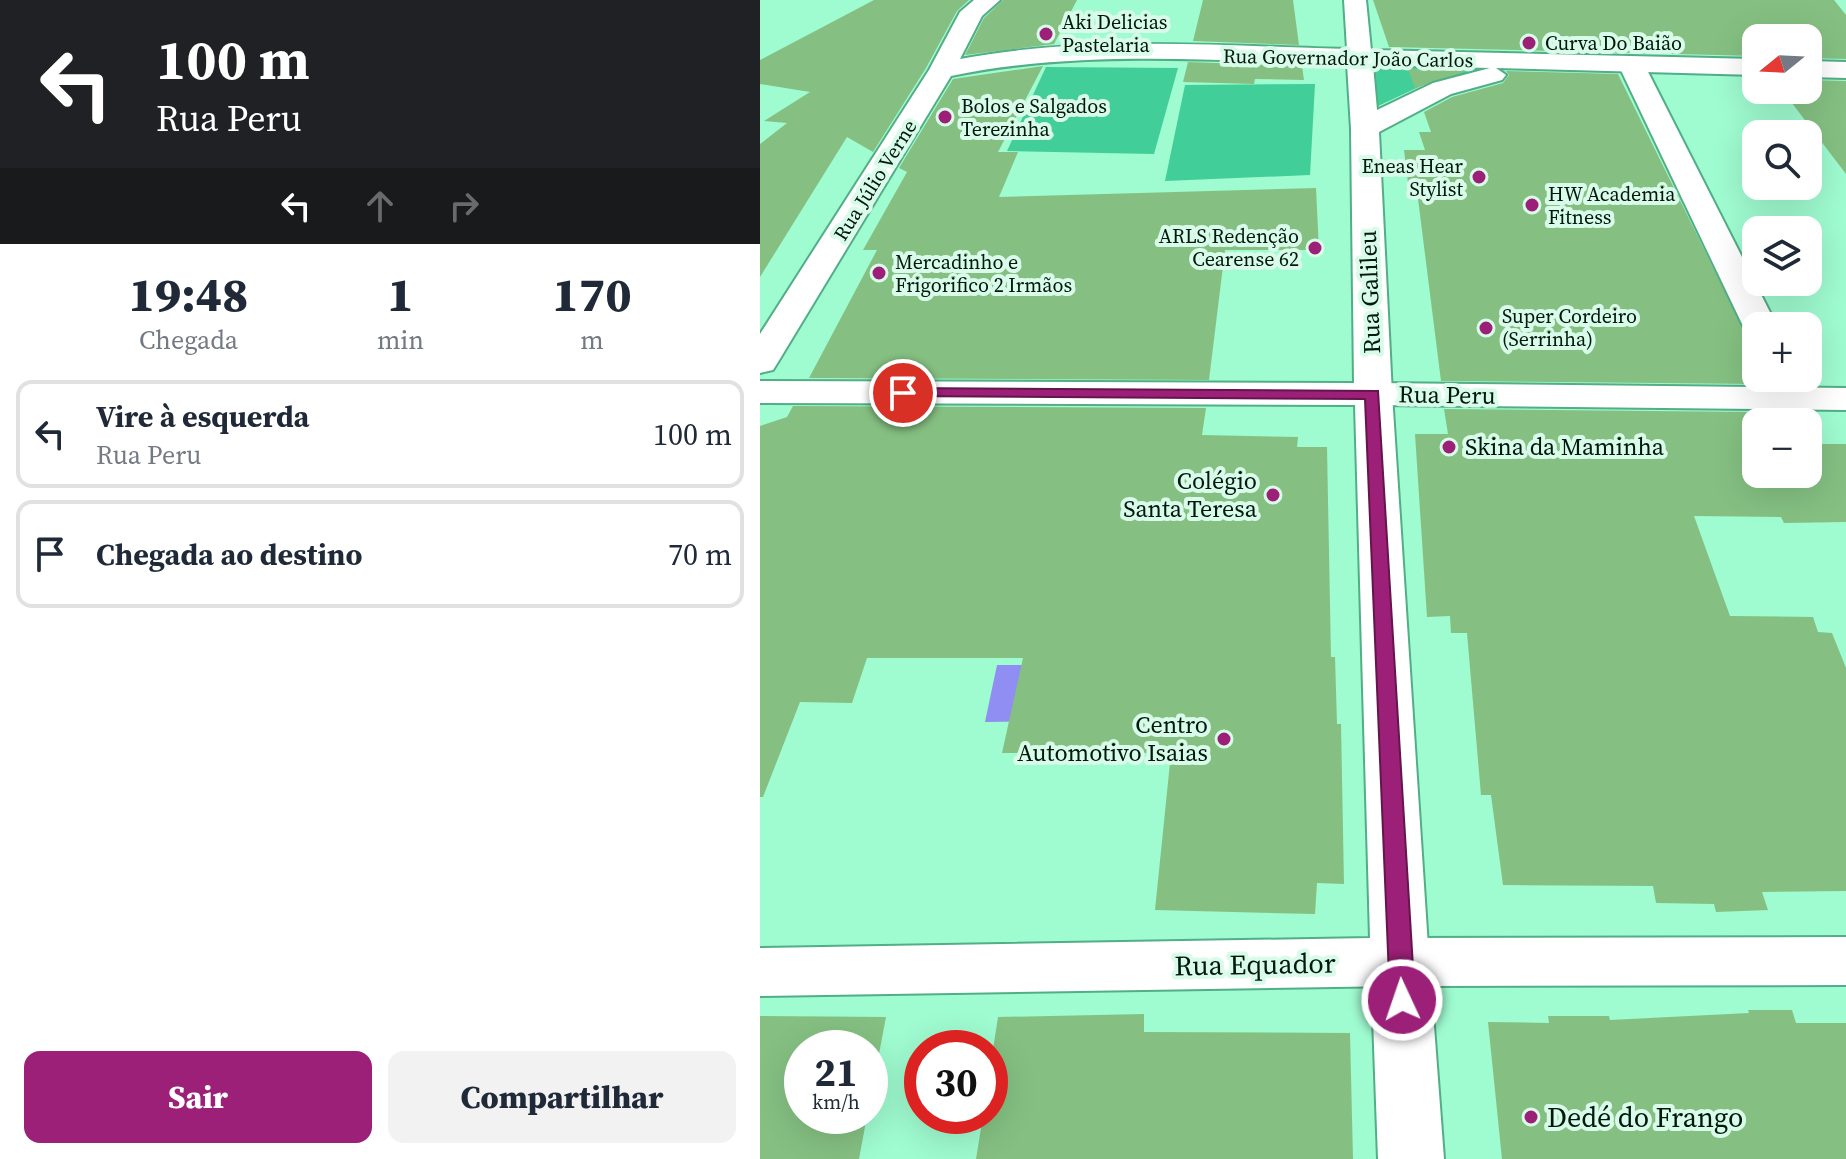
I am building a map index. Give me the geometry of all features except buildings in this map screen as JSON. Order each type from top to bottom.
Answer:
[{"type":"street","name":"Rua Júlio Verne","points":[[760,362],[942,70],[972,12],[989,0]]},
{"type":"street","name":"Rua Galileu","points":[[1355,0],[1365,129],[1373,394],[1411,1159]]},
{"type":"street","name":"Rua Governador João Carlos","points":[[942,70],[990,59],[1047,52],[1742,67]]},
{"type":"street","points":[[1365,129],[1413,99],[1472,78],[1594,63]]},
{"type":"street","points":[[1631,64],[1753,312]]},
{"type":"street","points":[[1822,69],[1846,70]]},
{"type":"street","name":"Rua Peru","points":[[760,392],[1846,399]]},
{"type":"street","name":"Rua Equador","points":[[760,972],[1400,962],[1846,961]]},
{"type":"green space","points":[[1374,65],[1487,69],[1425,84],[1376,107]]},
{"type":"green space","points":[[1046,67],[1178,68],[1154,154],[1007,151]]},
{"type":"green space","points":[[1315,84],[1310,175],[1165,181],[1185,85]]},
{"type":"shaded area","points":[[997,665],[1050,665],[1041,721],[985,722]]},
{"type":"place","name":"Aki Delicias Pastelaria","points":[[1046,34]]},
{"type":"place","name":"Curva Do Baião","points":[[1529,43]]},
{"type":"place","name":"Bolos e Salgados Terezinha","points":[[945,117]]},
{"type":"place","name":"Eneas Hear Stylist","points":[[1479,177]]},
{"type":"place","name":"HW Academia Fitness","points":[[1532,205]]},
{"type":"place","name":"ARLS Redenção Cearense 62","points":[[1315,248]]},
{"type":"place","name":"Mercadinho e Frigorifico 2 Irmãos","points":[[879,273]]},
{"type":"place","name":"Super Cordeiro (Serrinha)","points":[[1486,328]]},
{"type":"place","name":"Skina da Maminha","points":[[1449,447]]},
{"type":"place","name":"Colégio Santa Teresa","points":[[1273,495]]},
{"type":"place","name":"Centro Automotivo Isaias","points":[[1224,739]]},
{"type":"place","name":"Dedé do Frango","points":[[1531,1117]]},
{"type":"route","points":[[903,393],[1373,394],[1402,1000]]}]
